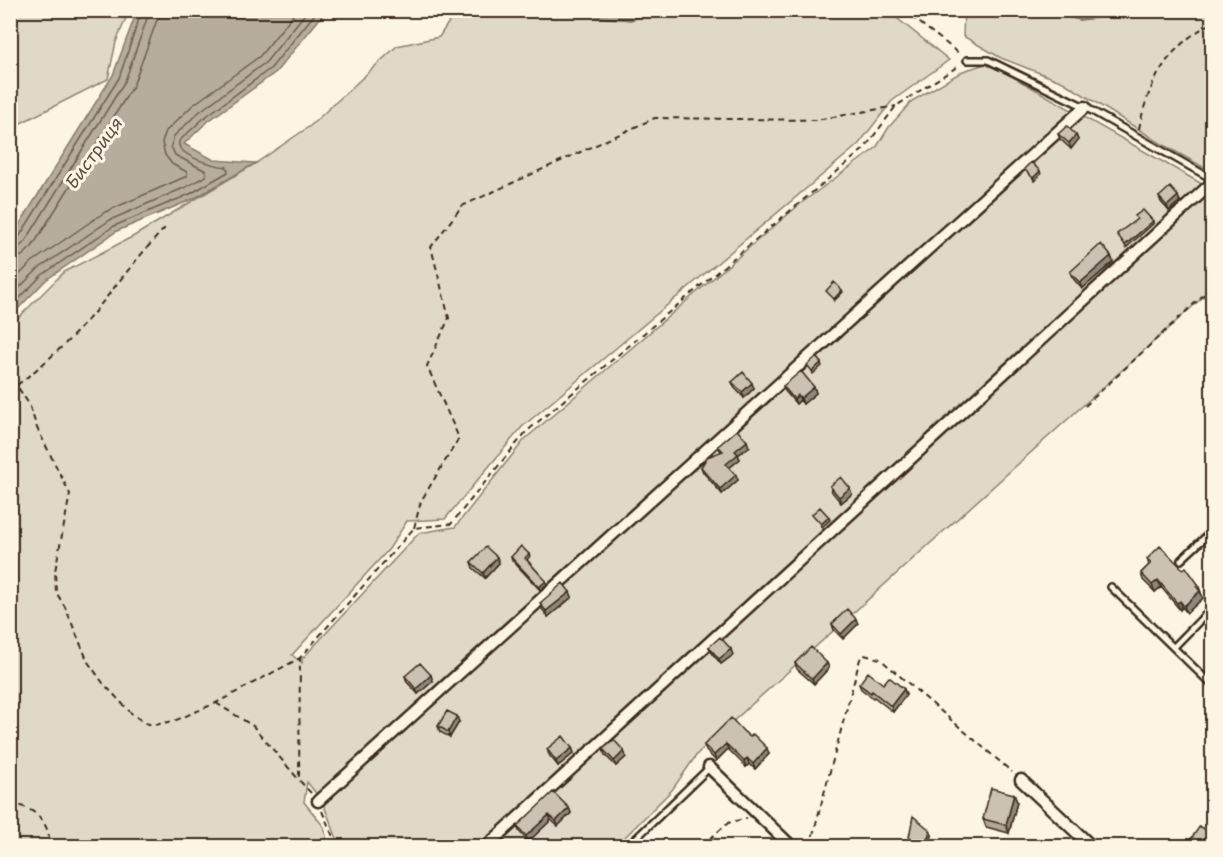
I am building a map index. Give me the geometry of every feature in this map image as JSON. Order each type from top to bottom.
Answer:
[{"type":"street","points":[[318,801],[1085,107]]},
{"type":"street","points":[[487,846],[1212,181]]},
{"type":"street","points":[[709,767],[791,846]]},
{"type":"street","points":[[1022,780],[1090,846]]},
{"type":"lane","points":[[967,60],[988,60],[1085,107],[1212,181]]},
{"type":"lane","points":[[1181,560],[1212,531],[1206,525]]},
{"type":"lane","points":[[1112,587],[1212,685]]},
{"type":"lane","points":[[1174,647],[1212,608]]},
{"type":"lane","points":[[628,846],[709,767]]},
{"type":"path","points":[[414,528],[451,524],[526,432],[864,148],[896,106],[967,60],[903,10]]},
{"type":"path","points":[[1137,137],[1144,102],[1163,64],[1194,33],[1212,23]]},
{"type":"path","points":[[10,383],[17,386],[29,404],[37,428],[70,494],[54,571],[54,582],[56,592],[65,607],[88,662],[118,700],[138,719],[154,725],[174,721],[216,703],[300,658],[414,528],[421,501],[459,438],[427,366],[449,318],[431,247],[462,206],[655,118],[816,120],[896,106]]},
{"type":"path","points":[[17,386],[78,330],[165,228]]},
{"type":"path","points":[[1085,406],[1212,287]]},
{"type":"path","points":[[810,846],[860,659],[864,655],[880,659],[1022,780]]},
{"type":"path","points":[[299,780],[300,658]]},
{"type":"path","points":[[216,703],[253,726],[318,801],[337,846]]},
{"type":"path","points":[[10,803],[26,806],[38,814],[46,827],[50,846]]},
{"type":"path","points":[[702,846],[728,823],[758,814]]},
{"type":"shaded area","points":[[11,10],[129,11],[116,42],[108,79],[11,128]]},
{"type":"shaded area","points":[[652,10],[687,17],[712,15],[730,10],[888,11],[949,60],[892,101],[858,145],[522,427],[445,519],[407,521],[389,549],[292,655],[302,663],[302,659],[419,533],[455,527],[525,439],[800,204],[876,148],[889,127],[912,101],[963,71],[985,64],[1006,73],[1212,188],[1212,289],[698,753],[672,790],[616,846],[340,846],[322,801],[307,782],[304,802],[324,827],[328,846],[11,846],[10,326],[64,272],[134,236],[256,163],[310,126],[397,46],[439,37],[456,11],[571,11],[631,20]]},
{"type":"shaded area","points":[[964,11],[1042,11],[1080,20],[1144,11],[1212,11],[1212,172],[1162,144],[1063,82],[1001,58],[963,36]]},
{"type":"water","points":[[730,10],[714,16],[699,17],[668,11]]},
{"type":"water","name":"Бистриця","points":[[137,11],[326,11],[276,72],[207,122],[184,144],[214,160],[256,163],[193,199],[117,231],[46,280],[11,316],[11,238],[113,75]]},
{"type":"water","points":[[572,11],[652,11],[631,20]]},
{"type":"water","points":[[1042,11],[1144,11],[1080,20]]},
{"type":"building","points":[[1067,126],[1076,135],[1069,143],[1058,134]]},
{"type":"building","points":[[1031,162],[1040,171],[1033,178],[1024,169]]},
{"type":"building","points":[[1170,187],[1178,196],[1167,206],[1159,197]]},
{"type":"building","points":[[1143,210],[1153,221],[1125,245],[1117,234],[1137,219],[1135,216]]},
{"type":"building","points":[[1101,244],[1111,256],[1080,283],[1070,272]]},
{"type":"building","points":[[834,282],[842,290],[834,299],[826,291]]},
{"type":"building","points":[[816,357],[821,363],[812,371],[807,365]]},
{"type":"building","points":[[801,371],[814,387],[801,398],[798,395],[794,399],[783,386]]},
{"type":"building","points":[[743,372],[752,383],[742,392],[732,382]]},
{"type":"building","points":[[737,430],[747,441],[735,451],[738,454],[726,464],[736,475],[720,489],[701,467],[707,457],[723,451],[718,446]]},
{"type":"building","points":[[841,477],[850,488],[839,497],[830,486]]},
{"type":"building","points":[[820,507],[829,517],[821,524],[812,514]]},
{"type":"building","points":[[521,546],[529,554],[525,558],[546,581],[539,587],[511,557]]},
{"type":"building","points":[[1160,546],[1183,569],[1186,567],[1198,584],[1196,586],[1200,591],[1184,606],[1180,601],[1177,603],[1158,580],[1152,585],[1141,573],[1151,563],[1147,559]]},
{"type":"building","points":[[486,547],[497,557],[483,573],[471,562]]},
{"type":"building","points":[[563,583],[570,592],[546,611],[540,603]]},
{"type":"building","points":[[847,609],[856,619],[841,634],[832,624]]},
{"type":"building","points":[[720,637],[731,649],[719,659],[709,647]]},
{"type":"building","points":[[811,647],[827,663],[812,679],[795,663]]},
{"type":"building","points":[[420,663],[431,675],[416,689],[405,676]]},
{"type":"building","points":[[868,672],[883,684],[889,677],[904,689],[891,706],[859,684]]},
{"type":"building","points":[[447,711],[457,716],[448,732],[438,726]]},
{"type":"building","points":[[731,718],[750,737],[753,734],[767,748],[753,764],[747,758],[744,761],[726,744],[714,755],[704,745]]},
{"type":"building","points":[[563,736],[572,748],[556,761],[547,749]]},
{"type":"building","points":[[614,740],[624,751],[614,761],[603,749]]},
{"type":"building","points":[[991,788],[1014,794],[1006,825],[983,819]]},
{"type":"building","points":[[553,792],[569,808],[556,821],[549,815],[526,836],[517,826]]},
{"type":"building","points":[[913,816],[930,830],[927,842],[917,845],[909,837]]},
{"type":"building","points":[[1200,826],[1212,835],[1212,846],[1186,846]]},
{"type":"building","points":[[503,839],[510,846],[494,846]]}]
